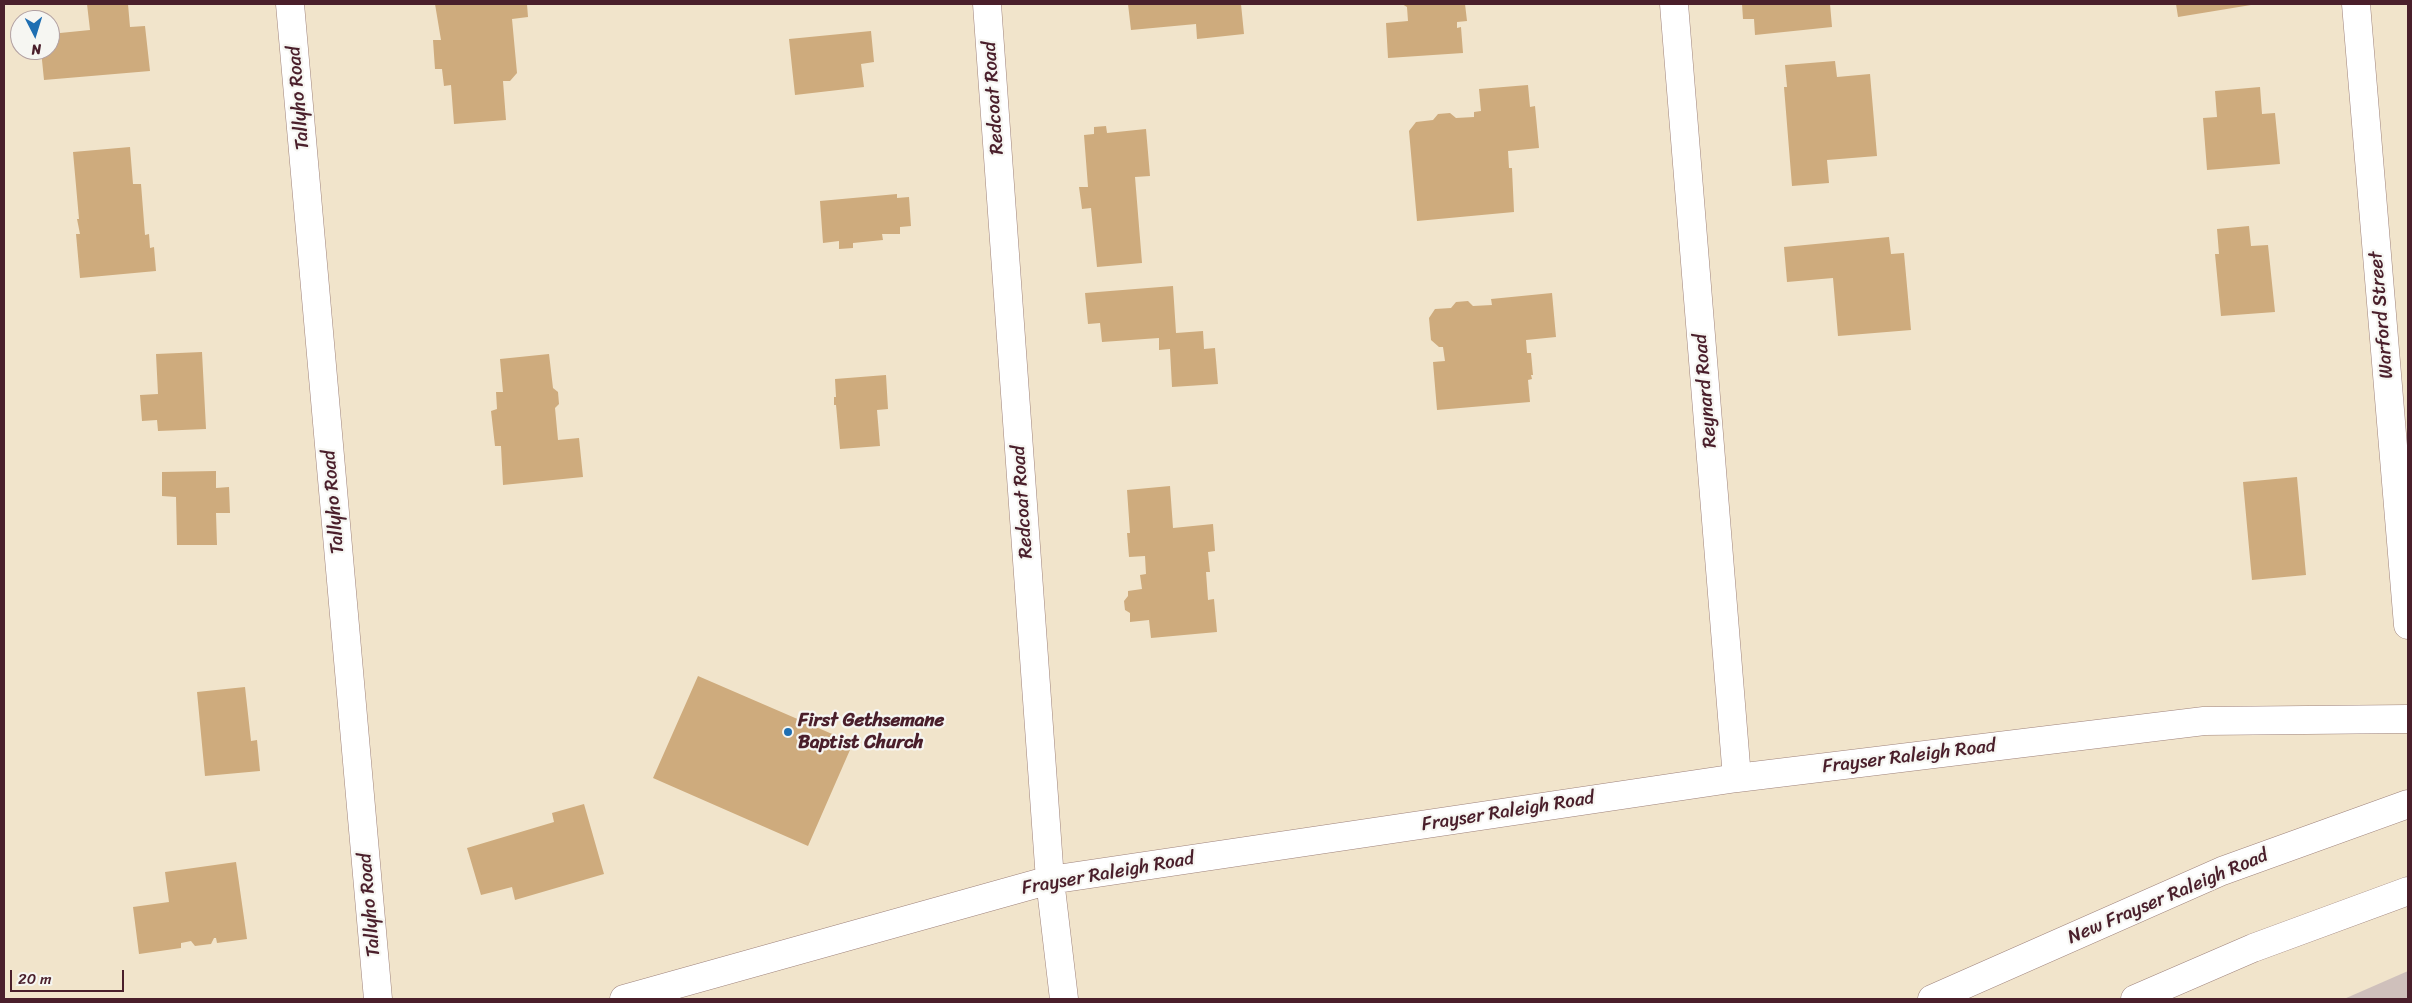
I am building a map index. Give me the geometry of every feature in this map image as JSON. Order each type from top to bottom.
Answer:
[{"type":"street","name":"Tallyho Road","points":[[290,4],[378,999]]},
{"type":"street","name":"Redcoat Road","points":[[987,4],[1050,880],[1064,999]]},
{"type":"street","name":"Reynard Road","points":[[1674,4],[1737,778]]},
{"type":"street","name":"Warford Street","points":[[2356,4],[2408,625]]},
{"type":"street","name":"Frayser Raleigh Road","points":[[624,999],[1050,880],[1737,778],[2204,721],[2408,719]]},
{"type":"street","name":"New Frayser Raleigh Road","points":[[1932,999],[2222,871],[2408,804]]},
{"type":"street","points":[[2135,999],[2253,948],[2408,890]]},
{"type":"shaded area","points":[[2408,971],[2408,999],[2344,999]]},
{"type":"building","points":[[87,4],[128,4],[130,27],[145,26],[150,71],[44,80],[42,60],[60,60],[60,33],[90,30]]},
{"type":"building","points":[[435,4],[527,4],[528,17],[512,19],[517,73],[510,81],[503,81],[506,120],[454,124],[451,85],[444,86],[442,69],[435,69],[433,40],[441,40]]},
{"type":"building","points":[[1128,4],[1241,4],[1244,34],[1197,39],[1196,24],[1131,30]]},
{"type":"building","points":[[1402,4],[1465,4],[1467,21],[1457,22],[1457,28],[1461,27],[1463,53],[1388,58],[1386,23],[1408,21],[1407,7]]},
{"type":"building","points":[[1742,4],[1830,4],[1832,27],[1755,35],[1754,19],[1743,19]]},
{"type":"building","points":[[2176,4],[2251,4],[2251,5],[2178,17]]},
{"type":"building","points":[[871,31],[874,62],[861,64],[864,87],[795,95],[789,39]]},
{"type":"building","points":[[1835,61],[1837,77],[1870,74],[1877,156],[1827,160],[1829,183],[1792,186],[1784,87],[1787,87],[1785,65]]},
{"type":"building","points":[[1528,85],[1530,107],[1535,106],[1539,148],[1508,151],[1509,168],[1512,168],[1514,212],[1417,221],[1409,131],[1416,122],[1433,120],[1438,114],[1450,113],[1456,118],[1474,117],[1474,112],[1481,111],[1479,89]]},
{"type":"building","points":[[2260,87],[2262,114],[2275,113],[2280,164],[2207,170],[2203,118],[2217,117],[2215,91]]},
{"type":"building","points":[[1106,126],[1107,133],[1146,129],[1150,176],[1135,177],[1142,263],[1097,267],[1091,208],[1082,209],[1079,187],[1088,187],[1084,135],[1094,134],[1094,127]]},
{"type":"building","points":[[130,147],[133,184],[141,184],[145,235],[149,234],[150,248],[154,247],[156,271],[80,278],[76,234],[80,234],[77,219],[79,219],[73,152]]},
{"type":"building","points":[[897,194],[897,198],[909,197],[911,226],[900,227],[900,234],[882,234],[883,240],[853,243],[853,248],[839,249],[839,241],[823,243],[820,201]]},
{"type":"building","points":[[2249,226],[2251,246],[2268,245],[2275,312],[2221,316],[2215,254],[2219,254],[2217,229]]},
{"type":"building","points":[[1889,237],[1891,254],[1904,253],[1911,330],[1838,336],[1833,278],[1787,282],[1784,247]]},
{"type":"building","points":[[1173,286],[1176,333],[1203,331],[1204,349],[1215,348],[1218,384],[1172,387],[1170,349],[1159,350],[1159,338],[1102,342],[1100,323],[1088,324],[1085,293]]},
{"type":"building","points":[[1552,293],[1556,337],[1526,340],[1527,353],[1531,353],[1533,375],[1531,375],[1532,379],[1528,380],[1530,402],[1437,410],[1433,362],[1445,361],[1443,347],[1439,347],[1431,340],[1429,318],[1435,309],[1451,308],[1456,302],[1468,301],[1473,306],[1492,305],[1491,299]]},
{"type":"building","points":[[202,352],[206,429],[158,431],[157,420],[142,421],[140,395],[158,394],[156,354]]},
{"type":"building","points":[[549,354],[553,388],[558,392],[559,404],[555,408],[558,440],[579,438],[583,477],[503,485],[501,446],[495,446],[491,411],[497,409],[496,392],[503,392],[500,359]]},
{"type":"building","points":[[886,375],[888,409],[877,410],[880,446],[840,449],[836,405],[834,405],[834,397],[836,397],[835,379]]},
{"type":"building","points":[[216,471],[216,488],[229,487],[230,513],[216,513],[217,545],[177,545],[176,497],[162,496],[162,472]]},
{"type":"building","points":[[2297,477],[2306,575],[2252,580],[2243,482]]},
{"type":"building","points":[[1170,486],[1173,528],[1213,524],[1215,551],[1208,552],[1210,572],[1206,572],[1208,600],[1214,599],[1217,632],[1151,638],[1149,620],[1130,622],[1130,613],[1125,610],[1124,601],[1128,596],[1128,591],[1142,589],[1140,575],[1146,574],[1145,556],[1129,557],[1127,533],[1130,533],[1127,490]]},
{"type":"building","points":[[698,676],[853,743],[808,846],[653,778]]},
{"type":"building","points":[[245,687],[251,741],[257,740],[260,771],[205,776],[197,692]]},
{"type":"building","points":[[584,804],[604,874],[515,900],[512,887],[481,895],[467,848],[554,822],[552,813]]},
{"type":"building","points":[[236,862],[247,939],[217,943],[216,938],[214,938],[211,944],[195,946],[191,941],[181,943],[181,948],[139,954],[133,907],[169,902],[165,872]]},
{"type":"place","name":"First Gethsemane Baptist Church","points":[[788,732]]}]
